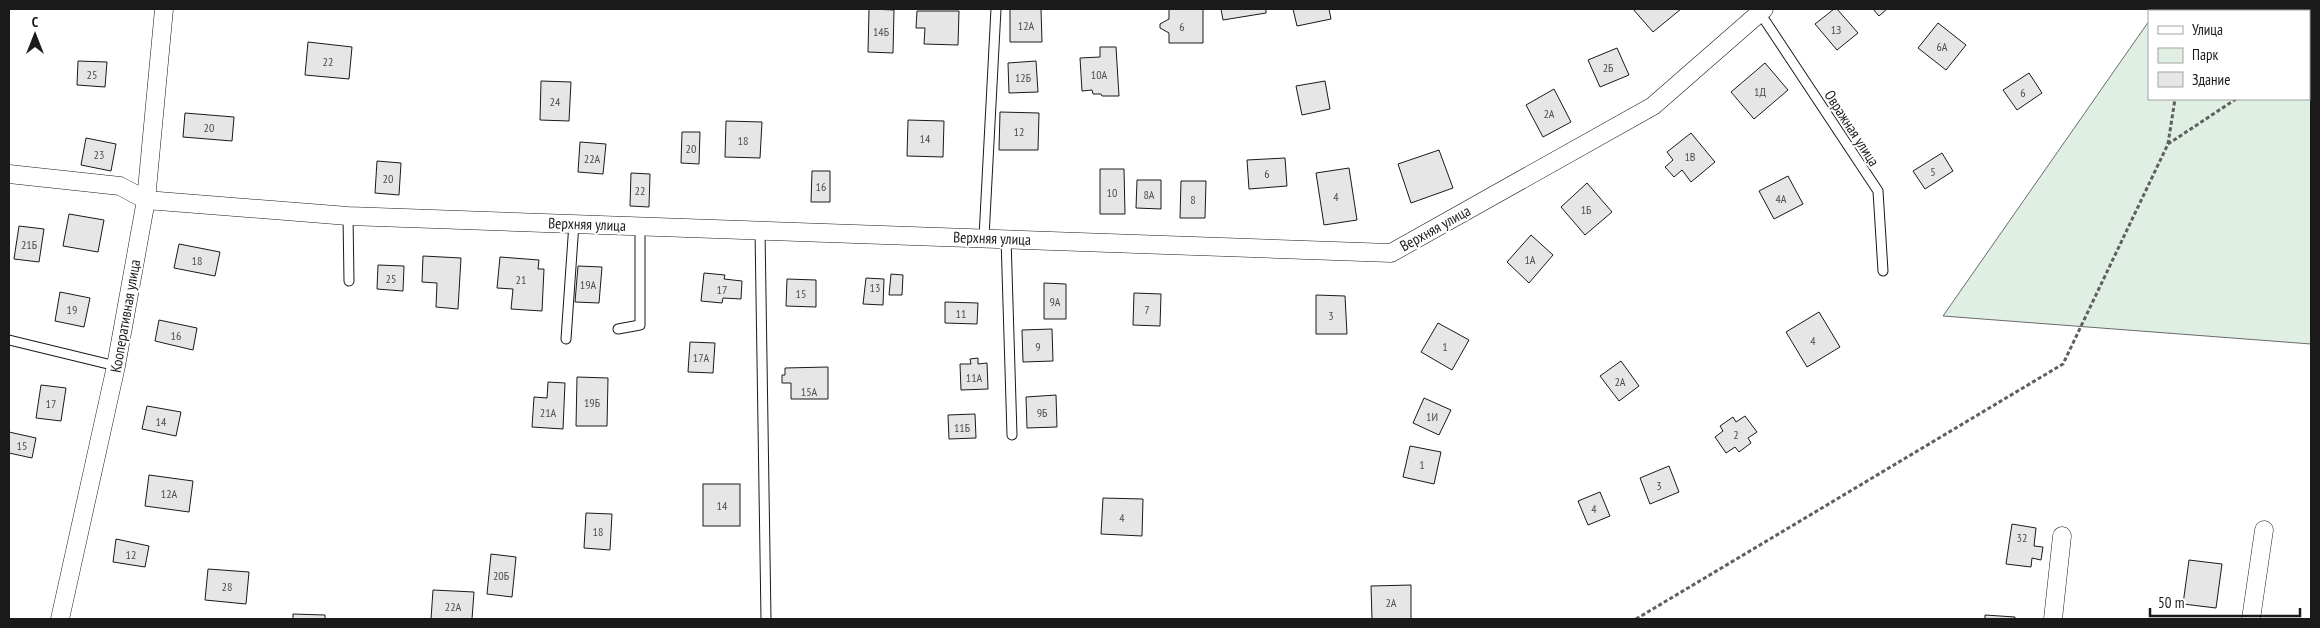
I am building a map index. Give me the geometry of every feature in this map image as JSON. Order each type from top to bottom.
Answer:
[{"type":"street","name":"Кооперативная улица","points":[[60,619],[116,366],[146,200],[164,9]]},
{"type":"street","name":"Верхняя улица","points":[[146,200],[348,216],[760,229],[1391,253],[1653,106],[1762,11]]},
{"type":"street","points":[[9,174],[120,186],[146,200]]},
{"type":"street","points":[[2251,619],[2264,530]]},
{"type":"street","points":[[2054,619],[2062,536]]},
{"type":"lane","points":[[984,237],[996,9]]},
{"type":"lane","name":"Овражная улица","points":[[1762,11],[1878,191],[1883,271]]},
{"type":"lane","points":[[348,216],[350,281]]},
{"type":"lane","points":[[566,339],[574,223]]},
{"type":"lane","points":[[618,329],[640,325],[640,225]]},
{"type":"lane","points":[[760,229],[766,619]]},
{"type":"lane","points":[[1006,238],[1012,435]]},
{"type":"lane","points":[[9,340],[116,366]]},
{"type":"path","points":[[1636,619],[2063,364],[2168,144],[2175,100]]},
{"type":"path","points":[[2168,144],[2234,100]]},
{"type":"green space","points":[[2311,9],[2311,344],[1943,316],[2148,22],[2148,100],[2310,100],[2310,10],[2156,10]]},
{"type":"building","points":[[869,9],[894,10],[893,53],[868,52]]},
{"type":"building","points":[[1010,9],[1041,9],[1042,42],[1010,42]]},
{"type":"building","points":[[1169,9],[1203,9],[1203,43],[1169,43],[1169,33],[1160,28],[1160,24],[1169,19]]},
{"type":"building","points":[[1221,9],[1266,9],[1266,13],[1223,20]]},
{"type":"building","points":[[1293,9],[1329,9],[1331,19],[1297,26]]},
{"type":"building","points":[[1633,9],[1681,9],[1653,32]]},
{"type":"building","points":[[1834,9],[1837,9],[1858,33],[1837,50],[1815,24]]},
{"type":"building","points":[[1873,9],[1887,9],[1879,16]]},
{"type":"building","points":[[917,11],[959,11],[958,45],[924,44],[925,28],[916,28]]},
{"type":"building","points":[[1938,23],[1966,45],[1946,70],[1918,48]]},
{"type":"building","points":[[308,42],[352,47],[349,79],[305,75]]},
{"type":"building","points":[[1100,47],[1116,47],[1119,96],[1093,94],[1092,90],[1082,91],[1080,58],[1100,57]]},
{"type":"building","points":[[1617,48],[1629,75],[1600,87],[1588,60]]},
{"type":"building","points":[[78,61],[107,62],[105,87],[77,85]]},
{"type":"building","points":[[1036,61],[1038,92],[1009,93],[1008,63]]},
{"type":"building","points":[[1765,63],[1788,90],[1754,119],[1731,92]]},
{"type":"building","points":[[2029,73],[2042,93],[2017,110],[2003,90]]},
{"type":"building","points":[[541,81],[571,82],[569,121],[540,120]]},
{"type":"building","points":[[1325,81],[1330,109],[1302,115],[1296,86]]},
{"type":"building","points":[[1554,89],[1571,122],[1543,137],[1526,105]]},
{"type":"building","points":[[1000,112],[1039,113],[1038,150],[999,150]]},
{"type":"building","points":[[185,113],[234,117],[232,141],[183,137]]},
{"type":"building","points":[[908,120],[944,121],[943,157],[907,156]]},
{"type":"building","points":[[726,121],[762,122],[760,158],[725,157]]},
{"type":"building","points":[[682,132],[700,132],[699,164],[681,163]]},
{"type":"building","points":[[1691,133],[1715,162],[1691,182],[1682,170],[1674,177],[1665,167],[1673,160],[1667,152]]},
{"type":"building","points":[[86,138],[116,144],[111,171],[81,165]]},
{"type":"building","points":[[580,142],[606,144],[603,174],[578,172]]},
{"type":"building","points":[[1439,150],[1453,188],[1411,203],[1398,164]]},
{"type":"building","points":[[1942,153],[1953,171],[1925,189],[1913,171]]},
{"type":"building","points":[[1285,158],[1287,186],[1249,189],[1247,160]]},
{"type":"building","points":[[377,161],[401,163],[399,195],[375,193]]},
{"type":"building","points":[[1349,168],[1357,220],[1324,225],[1316,173]]},
{"type":"building","points":[[1100,169],[1124,169],[1125,214],[1100,214]]},
{"type":"building","points":[[812,171],[830,171],[830,202],[811,202]]},
{"type":"building","points":[[631,173],[650,174],[649,207],[630,206]]},
{"type":"building","points":[[1788,176],[1803,204],[1774,219],[1759,191]]},
{"type":"building","points":[[1137,180],[1161,180],[1161,209],[1136,208]]},
{"type":"building","points":[[1181,181],[1206,181],[1205,218],[1180,218]]},
{"type":"building","points":[[1587,183],[1612,212],[1585,235],[1561,207]]},
{"type":"building","points":[[69,214],[104,220],[98,252],[63,246]]},
{"type":"building","points":[[19,226],[44,229],[39,262],[14,259]]},
{"type":"building","points":[[1531,235],[1553,255],[1529,283],[1507,262]]},
{"type":"building","points":[[179,244],[220,252],[215,276],[174,268]]},
{"type":"building","points":[[423,256],[461,258],[458,309],[436,307],[437,283],[422,282]]},
{"type":"building","points":[[500,257],[539,260],[538,269],[544,269],[542,311],[511,309],[513,289],[497,288]]},
{"type":"building","points":[[378,265],[404,266],[403,291],[377,289]]},
{"type":"building","points":[[578,266],[602,267],[599,303],[575,302]]},
{"type":"building","points":[[704,273],[725,275],[724,279],[742,281],[741,299],[723,298],[722,303],[701,301]]},
{"type":"building","points":[[891,274],[903,275],[902,295],[889,295]]},
{"type":"building","points":[[866,278],[884,279],[883,305],[863,304]]},
{"type":"building","points":[[787,279],[816,280],[816,307],[786,306]]},
{"type":"building","points":[[1044,283],[1066,284],[1066,319],[1044,319]]},
{"type":"building","points":[[60,292],[90,298],[84,327],[55,321]]},
{"type":"building","points":[[1134,293],[1161,294],[1160,326],[1133,325]]},
{"type":"building","points":[[1316,295],[1345,296],[1347,334],[1316,334]]},
{"type":"building","points":[[945,302],[978,303],[977,324],[945,323]]},
{"type":"building","points":[[1819,312],[1840,347],[1807,367],[1786,332]]},
{"type":"building","points":[[159,320],[197,328],[193,350],[155,341]]},
{"type":"building","points":[[1438,323],[1469,340],[1452,370],[1421,352]]},
{"type":"building","points":[[1052,329],[1053,361],[1023,362],[1022,330]]},
{"type":"building","points":[[690,342],[715,343],[713,373],[688,372]]},
{"type":"building","points":[[978,358],[978,364],[987,363],[988,389],[961,390],[960,364],[971,364],[970,359]]},
{"type":"building","points":[[1621,361],[1639,386],[1619,401],[1600,376]]},
{"type":"building","points":[[828,367],[828,399],[791,399],[791,383],[782,383],[782,375],[785,375],[785,368]]},
{"type":"building","points":[[577,377],[608,378],[607,426],[576,426]]},
{"type":"building","points":[[548,382],[565,383],[563,429],[532,427],[534,397],[547,398]]},
{"type":"building","points":[[41,385],[66,388],[61,421],[36,418]]},
{"type":"building","points":[[1056,395],[1057,427],[1027,428],[1026,397]]},
{"type":"building","points":[[1424,398],[1451,410],[1439,435],[1413,423]]},
{"type":"building","points":[[147,406],[181,412],[176,436],[142,429]]},
{"type":"building","points":[[975,414],[976,438],[949,439],[948,415]]},
{"type":"building","points":[[1745,416],[1757,432],[1748,438],[1751,443],[1739,452],[1735,447],[1726,453],[1715,437],[1723,431],[1720,426],[1733,417],[1736,422]]},
{"type":"building","points":[[9,432],[36,438],[32,458],[9,453]]},
{"type":"building","points":[[1410,446],[1441,452],[1434,484],[1403,477]]},
{"type":"building","points":[[1669,466],[1679,492],[1650,504],[1640,478]]},
{"type":"building","points":[[149,475],[193,481],[189,512],[145,506]]},
{"type":"building","points":[[703,484],[740,484],[740,526],[703,526]]},
{"type":"building","points":[[1600,492],[1610,516],[1588,525],[1578,501]]},
{"type":"building","points":[[1103,498],[1143,499],[1142,536],[1101,534]]},
{"type":"building","points":[[586,513],[612,514],[610,550],[584,548]]},
{"type":"building","points":[[2012,524],[2036,528],[2034,546],[2043,547],[2041,560],[2032,558],[2031,567],[2006,564]]},
{"type":"building","points":[[116,539],[149,546],[145,567],[113,562]]},
{"type":"building","points":[[491,554],[516,557],[512,597],[487,594]]},
{"type":"building","points":[[2189,560],[2222,564],[2216,608],[2183,604]]},
{"type":"building","points":[[208,569],[249,572],[246,604],[205,600]]},
{"type":"building","points":[[1411,585],[1411,619],[1372,619],[1371,586]]},
{"type":"building","points":[[433,590],[474,592],[472,619],[431,619]]},
{"type":"building","points":[[293,614],[325,615],[325,619],[293,619]]},
{"type":"building","points":[[1985,615],[2015,617],[2015,619],[1985,619]]}]
